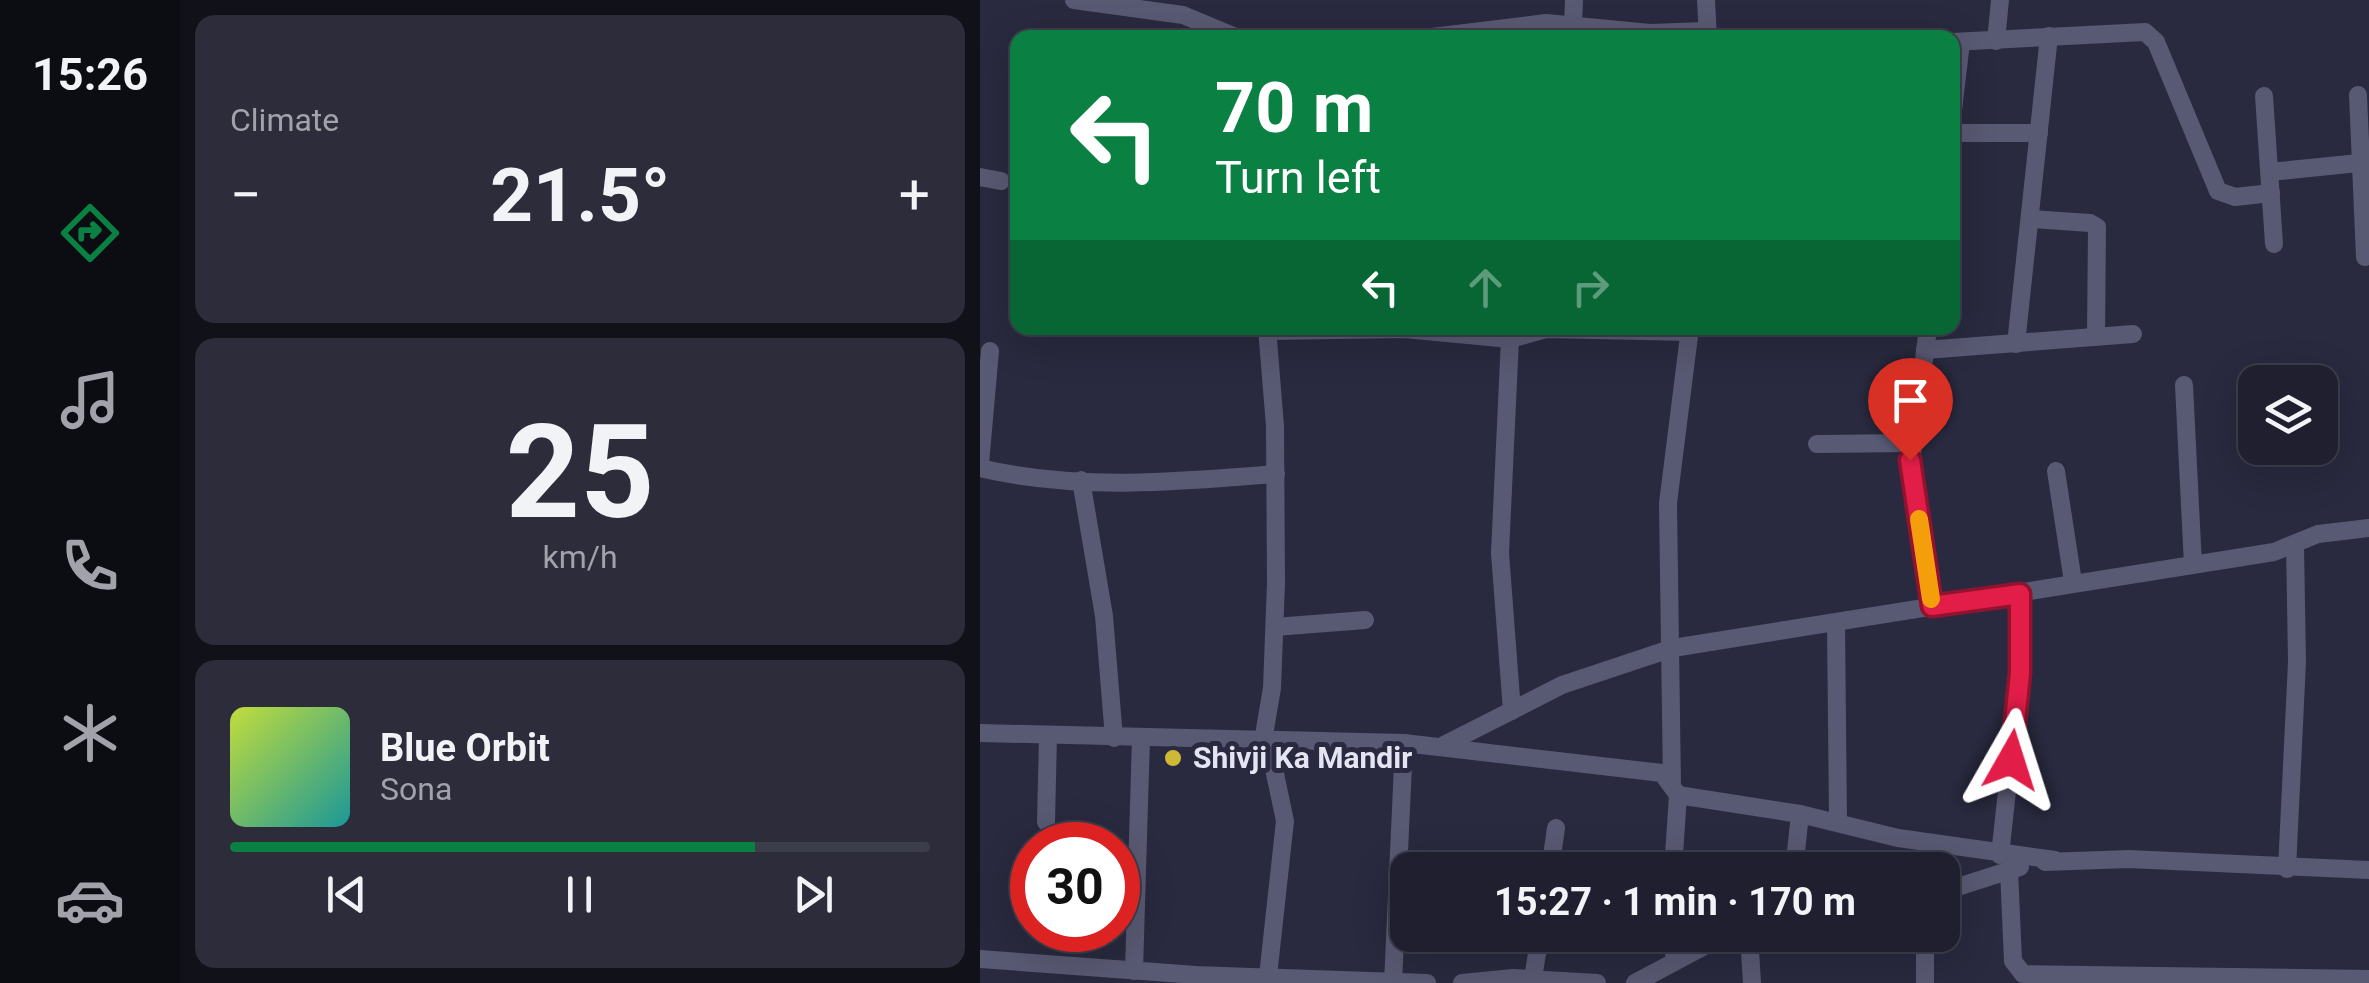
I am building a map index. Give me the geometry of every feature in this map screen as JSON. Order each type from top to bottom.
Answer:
[{"type":"street","points":[[1074,0],[1183,16],[1218,30]]},
{"type":"street","points":[[1572,25],[1574,0]]},
{"type":"street","points":[[1706,0],[1706,30]]},
{"type":"street","points":[[1996,41],[2000,0]]},
{"type":"street","points":[[1489,30],[1546,23],[1593,30]]},
{"type":"street","points":[[1960,42],[2138,30],[2151,36],[2213,185],[2228,196],[2271,193]]},
{"type":"street","points":[[2016,344],[2049,36]]},
{"type":"street","points":[[2358,95],[2365,162],[2365,257]]},
{"type":"street","points":[[2264,96],[2274,244]]},
{"type":"street","points":[[1960,133],[2040,133]]},
{"type":"street","points":[[2270,172],[2365,162]]},
{"type":"street","points":[[980,177],[1000,181]]},
{"type":"street","points":[[2031,219],[2097,227],[2096,337]]},
{"type":"street","points":[[1925,350],[2133,334]]},
{"type":"street","points":[[1268,335],[1276,474],[1269,741],[1285,821],[1268,976]]},
{"type":"street","points":[[1490,335],[1510,339],[1529,335]]},
{"type":"street","points":[[1673,852],[1668,503],[1689,335]]},
{"type":"street","points":[[1927,335],[1912,443],[1912,480],[1932,606]]},
{"type":"street","points":[[1510,339],[1500,553],[1512,710]]},
{"type":"street","points":[[990,351],[980,466],[1024,478],[1080,480],[1276,474]]},
{"type":"street","points":[[2184,384],[2193,566]]},
{"type":"street","points":[[1817,444],[1912,443]]},
{"type":"street","points":[[2056,471],[2072,582]]},
{"type":"street","points":[[1080,480],[1104,616],[1114,738]]},
{"type":"street","points":[[1444,745],[1562,685],[1668,650],[2274,552],[2318,534],[2369,528]]},
{"type":"street","points":[[2288,870],[2297,662],[2294,544]]},
{"type":"street","points":[[2020,594],[2020,673],[2004,862],[2012,961],[2022,974],[2369,979]]},
{"type":"street","points":[[1274,628],[1365,620]]},
{"type":"street","points":[[1836,623],[1838,822]]},
{"type":"street","points":[[980,734],[1444,745],[1662,773],[1675,790],[1838,822],[2004,862],[2129,859],[2288,870],[2369,870]]},
{"type":"street","points":[[1046,822],[1048,736]]},
{"type":"street","points":[[1134,971],[1141,738]]},
{"type":"street","points":[[1394,982],[1404,743]]},
{"type":"street","points":[[1796,852],[1800,814]]},
{"type":"street","points":[[1553,852],[1556,828]]},
{"type":"street","points":[[1960,883],[2004,862]]},
{"type":"street","points":[[1533,978],[1537,952]]},
{"type":"street","points":[[1674,952],[1675,962]]},
{"type":"street","points":[[1638,982],[1694,952]]},
{"type":"street","points":[[1751,952],[1752,983]]},
{"type":"street","points":[[1924,983],[1925,952]]},
{"type":"street","points":[[980,959],[1237,979],[1268,976],[1428,983]]},
{"type":"street","points":[[1462,983],[1533,978],[1597,983]]},
{"type":"slow traffic","points":[[1919,519],[1931,599]]},
{"type":"place","name":"Shivji Ka Mandir","points":[[1173,758]]},
{"type":"route","points":[[1910,460],[1932,606],[2020,594],[2020,673],[2011,760]]}]
